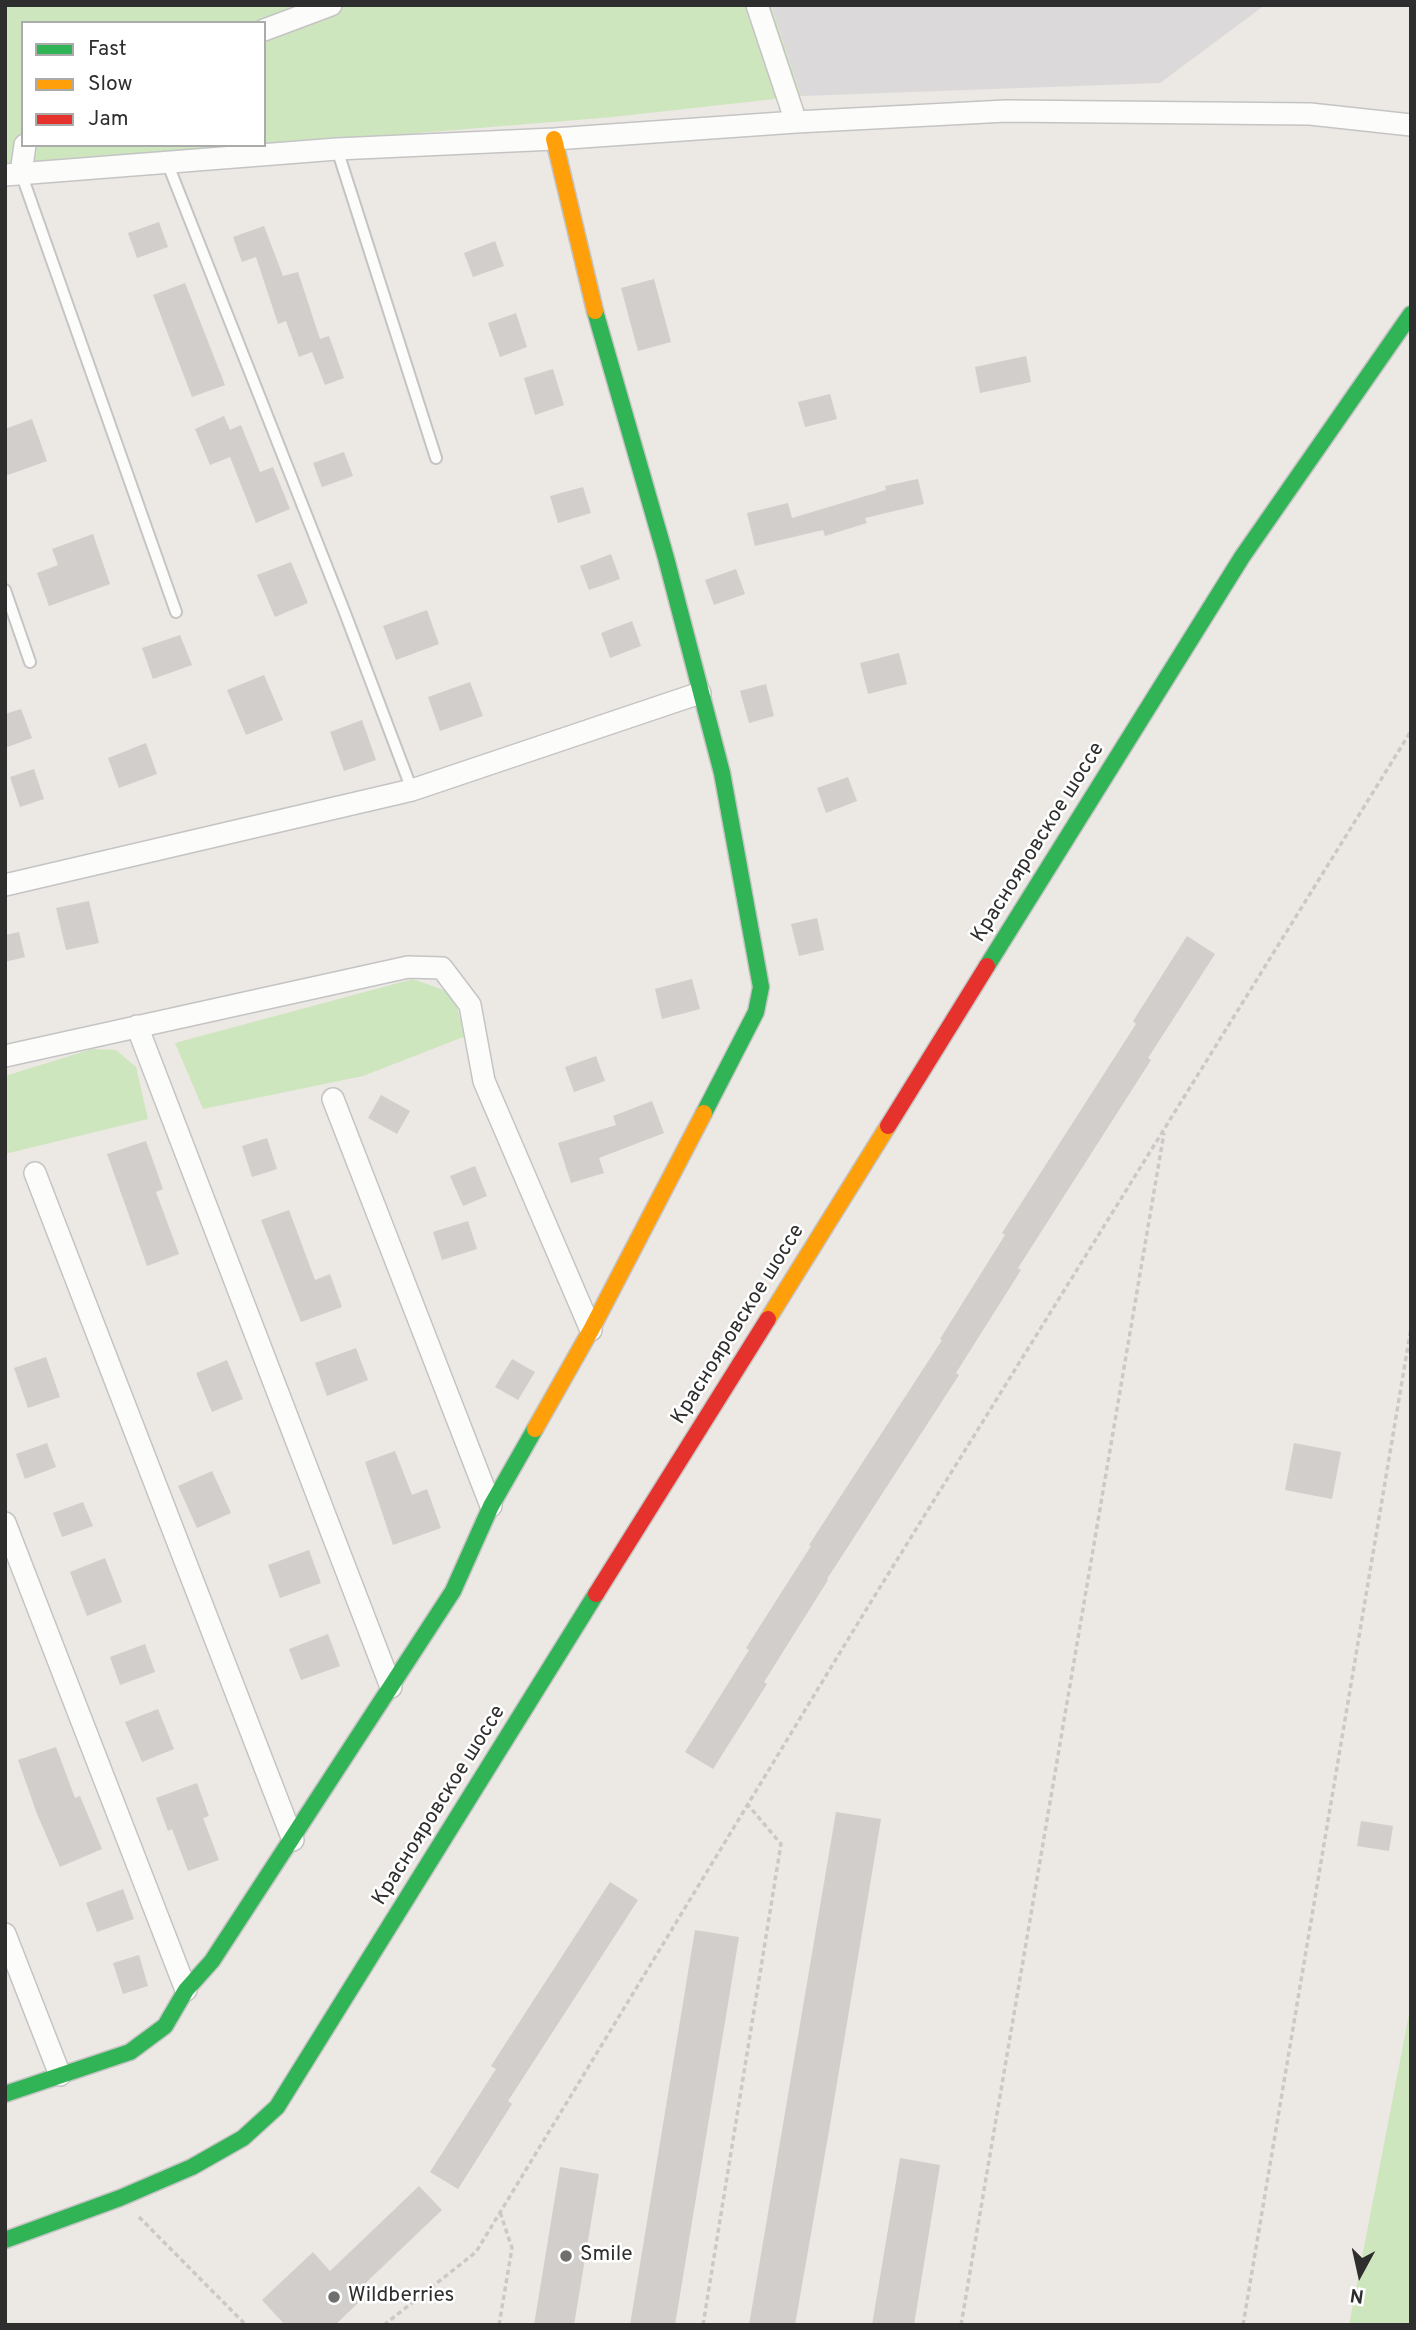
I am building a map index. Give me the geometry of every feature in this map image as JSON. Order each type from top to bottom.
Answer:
[{"type":"street","points":[[266,29],[331,5]]},
{"type":"street","points":[[757,5],[796,122]]},
{"type":"street","points":[[24,147],[13,174],[337,149],[554,139],[1006,111],[1310,114],[1411,125]]},
{"type":"street","points":[[5,2094],[130,2052],[165,2026],[186,1990],[212,1961],[453,1591],[491,1506],[591,1330],[757,1012],[761,987],[722,773],[666,558],[596,317],[554,139]]},
{"type":"street","name":"Краснояровское шоссе","points":[[5,2240],[120,2198],[192,2167],[243,2138],[276,2107],[1242,557],[1411,314]]},
{"type":"street","points":[[5,886],[412,790],[701,693]]},
{"type":"street","points":[[5,1056],[408,967],[442,968],[470,1005],[484,1081],[591,1330]]},
{"type":"street","points":[[137,1026],[391,1687]]},
{"type":"street","points":[[333,1099],[491,1506]]},
{"type":"street","points":[[35,1173],[293,1840]]},
{"type":"street","points":[[5,1523],[186,1990]]},
{"type":"street","points":[[5,1934],[60,2075]]},
{"type":"lane","points":[[337,149],[436,458]]},
{"type":"lane","points":[[167,162],[412,790]]},
{"type":"lane","points":[[13,174],[176,612]]},
{"type":"lane","points":[[5,590],[30,662]]},
{"type":"path","points":[[384,2325],[476,2252],[869,1606],[1411,731]]},
{"type":"path","points":[[961,2325],[1164,1129]]},
{"type":"path","points":[[1243,2325],[1411,1328]]},
{"type":"path","points":[[703,2325],[781,1844],[749,1806]]},
{"type":"path","points":[[120,2198],[246,2325]]},
{"type":"path","points":[[499,2325],[512,2248],[500,2213]]},
{"type":"shaded area","points":[[771,5],[1265,5],[1160,83],[801,96]]},
{"type":"green space","points":[[5,5],[771,5],[801,96],[613,117],[266,146],[266,21],[21,21],[21,147],[248,147],[5,167]]},
{"type":"green space","points":[[413,979],[452,993],[466,1036],[363,1076],[203,1109],[175,1043]]},
{"type":"green space","points":[[92,1049],[116,1050],[136,1067],[148,1119],[5,1154],[5,1076]]},
{"type":"green space","points":[[1411,2004],[1411,2325],[1349,2325]]},
{"type":"building","points":[[159,222],[168,247],[137,258],[128,233]]},
{"type":"building","points":[[264,226],[283,276],[298,272],[320,339],[329,336],[344,378],[325,385],[312,352],[299,357],[286,321],[278,324],[256,257],[242,262],[233,237]]},
{"type":"building","points":[[495,241],[504,266],[473,277],[464,253]]},
{"type":"building","points":[[654,279],[671,342],[638,351],[621,288]]},
{"type":"building","points":[[185,283],[225,385],[192,397],[153,295]]},
{"type":"building","points":[[516,313],[527,347],[500,357],[488,323]]},
{"type":"building","points":[[1026,356],[1031,382],[980,393],[975,367]]},
{"type":"building","points":[[553,369],[564,405],[535,415],[524,378]]},
{"type":"building","points":[[830,394],[837,419],[805,427],[798,402]]},
{"type":"building","points":[[224,416],[230,430],[241,425],[260,472],[273,467],[290,509],[256,523],[230,457],[210,465],[195,429]]},
{"type":"building","points":[[32,419],[47,461],[5,476],[5,429]]},
{"type":"building","points":[[344,452],[353,476],[322,487],[313,463]]},
{"type":"building","points":[[918,479],[924,504],[865,518],[867,523],[825,536],[823,530],[755,546],[747,513],[788,503],[792,518],[886,490],[885,486]]},
{"type":"building","points":[[583,487],[591,513],[558,523],[550,496]]},
{"type":"building","points":[[93,534],[110,584],[49,606],[37,573],[58,565],[52,549]]},
{"type":"building","points":[[611,554],[620,579],[589,590],[580,566]]},
{"type":"building","points":[[291,562],[308,603],[275,617],[257,575]]},
{"type":"building","points":[[736,569],[745,594],[714,605],[705,580]]},
{"type":"building","points":[[427,610],[439,644],[396,660],[383,626]]},
{"type":"building","points":[[632,621],[641,646],[610,658],[601,633]]},
{"type":"building","points":[[180,635],[192,665],[153,679],[142,648]]},
{"type":"building","points":[[899,653],[907,684],[868,694],[860,663]]},
{"type":"building","points":[[264,675],[283,720],[246,735],[227,690]]},
{"type":"building","points":[[470,682],[483,716],[440,731],[428,697]]},
{"type":"building","points":[[766,684],[774,716],[749,723],[740,691]]},
{"type":"building","points":[[21,709],[32,738],[5,748],[5,714]]},
{"type":"building","points":[[362,720],[376,760],[344,771],[330,732]]},
{"type":"building","points":[[146,743],[157,774],[119,788],[108,758]]},
{"type":"building","points":[[34,769],[44,799],[20,807],[10,777]]},
{"type":"building","points":[[848,777],[857,801],[826,813],[817,788]]},
{"type":"building","points":[[89,901],[99,943],[66,950],[56,908]]},
{"type":"building","points":[[817,918],[824,950],[799,956],[791,924]]},
{"type":"building","points":[[19,932],[25,957],[5,962],[5,935]]},
{"type":"building","points":[[1187,936],[1215,954],[1148,1058],[1151,1060],[1018,1268],[1021,1270],[956,1373],[959,1375],[827,1579],[764,1682],[767,1684],[713,1769],[685,1752],[749,1650],[746,1648],[811,1546],[809,1545],[942,1340],[940,1339],[1005,1235],[1002,1233],[1136,1024],[1133,1021]]},
{"type":"building","points":[[692,979],[700,1009],[662,1019],[655,989]]},
{"type":"building","points":[[596,1056],[605,1081],[574,1092],[565,1067]]},
{"type":"building","points":[[381,1095],[410,1111],[397,1134],[368,1118]]},
{"type":"building","points":[[652,1101],[664,1133],[599,1158],[604,1173],[571,1183],[558,1143],[616,1125],[613,1116]]},
{"type":"building","points":[[267,1138],[277,1169],[252,1177],[242,1146]]},
{"type":"building","points":[[146,1141],[163,1189],[156,1192],[179,1254],[147,1266],[107,1154]]},
{"type":"building","points":[[475,1166],[487,1196],[463,1206],[450,1176]]},
{"type":"building","points":[[289,1210],[315,1280],[330,1274],[342,1307],[301,1322],[261,1220]]},
{"type":"building","points":[[468,1221],[477,1249],[442,1260],[433,1232]]},
{"type":"building","points":[[356,1348],[368,1380],[327,1396],[315,1363]]},
{"type":"building","points":[[46,1357],[60,1397],[28,1408],[14,1368]]},
{"type":"building","points":[[512,1359],[535,1372],[518,1400],[495,1387]]},
{"type":"building","points":[[227,1360],[243,1399],[212,1412],[196,1373]]},
{"type":"building","points":[[47,1443],[56,1467],[25,1479],[16,1454]]},
{"type":"building","points":[[1294,1443],[1341,1452],[1332,1499],[1285,1490]]},
{"type":"building","points":[[395,1451],[412,1495],[427,1489],[441,1528],[393,1545],[365,1462]]},
{"type":"building","points":[[212,1471],[231,1513],[197,1528],[178,1486]]},
{"type":"building","points":[[83,1502],[93,1526],[62,1537],[53,1513]]},
{"type":"building","points":[[309,1550],[321,1583],[280,1598],[268,1565]]},
{"type":"building","points":[[105,1558],[122,1602],[87,1616],[70,1572]]},
{"type":"building","points":[[328,1634],[340,1666],[301,1680],[289,1649]]},
{"type":"building","points":[[145,1644],[155,1672],[120,1685],[110,1657]]},
{"type":"building","points":[[158,1709],[174,1749],[142,1762],[125,1722]]},
{"type":"building","points":[[56,1747],[75,1798],[80,1796],[102,1849],[60,1867],[18,1760]]},
{"type":"building","points":[[197,1783],[209,1816],[203,1818],[219,1860],[188,1871],[172,1829],[168,1831],[156,1798]]},
{"type":"building","points":[[836,1812],[881,1819],[830,2125],[795,2325],[749,2325]]},
{"type":"building","points":[[1361,1821],[1393,1826],[1389,1851],[1357,1846]]},
{"type":"building","points":[[610,1882],[638,1900],[508,2101],[512,2104],[458,2189],[430,2172],[496,2069],[491,2066]]},
{"type":"building","points":[[123,1889],[134,1919],[97,1932],[86,1903]]},
{"type":"building","points":[[695,1930],[739,1937],[675,2325],[630,2325]]},
{"type":"building","points":[[139,1955],[148,1986],[123,1994],[113,1963]]},
{"type":"building","points":[[900,2158],[940,2165],[914,2325],[872,2325]]},
{"type":"building","points":[[560,2167],[599,2174],[574,2325],[534,2325]]},
{"type":"building","points":[[419,2186],[442,2210],[353,2295],[359,2302],[335,2325],[285,2325],[262,2300],[313,2252],[330,2271]]},
{"type":"traffic: fast","points":[[595,311],[666,558],[722,773],[761,987],[756,1012],[704,1113]]},
{"type":"traffic: fast","points":[[987,966],[1242,557],[1411,314]]},
{"type":"traffic: fast","points":[[5,2094],[130,2052],[165,2026],[186,1990],[212,1961],[453,1591],[491,1506],[535,1429]]},
{"type":"traffic: fast","points":[[5,2240],[120,2198],[192,2167],[243,2138],[277,2107],[596,1594]]},
{"type":"traffic: slow","points":[[554,139],[595,311]]},
{"type":"traffic: slow","points":[[535,1429],[591,1330],[704,1113]]},
{"type":"traffic: slow","points":[[768,1319],[888,1126]]},
{"type":"traffic: jam","points":[[888,1126],[987,966]]},
{"type":"traffic: jam","points":[[596,1594],[768,1319]]},
{"type":"place","name":"Smile","points":[[566,2256]]},
{"type":"place","name":"Wildberries","points":[[334,2297]]}]
